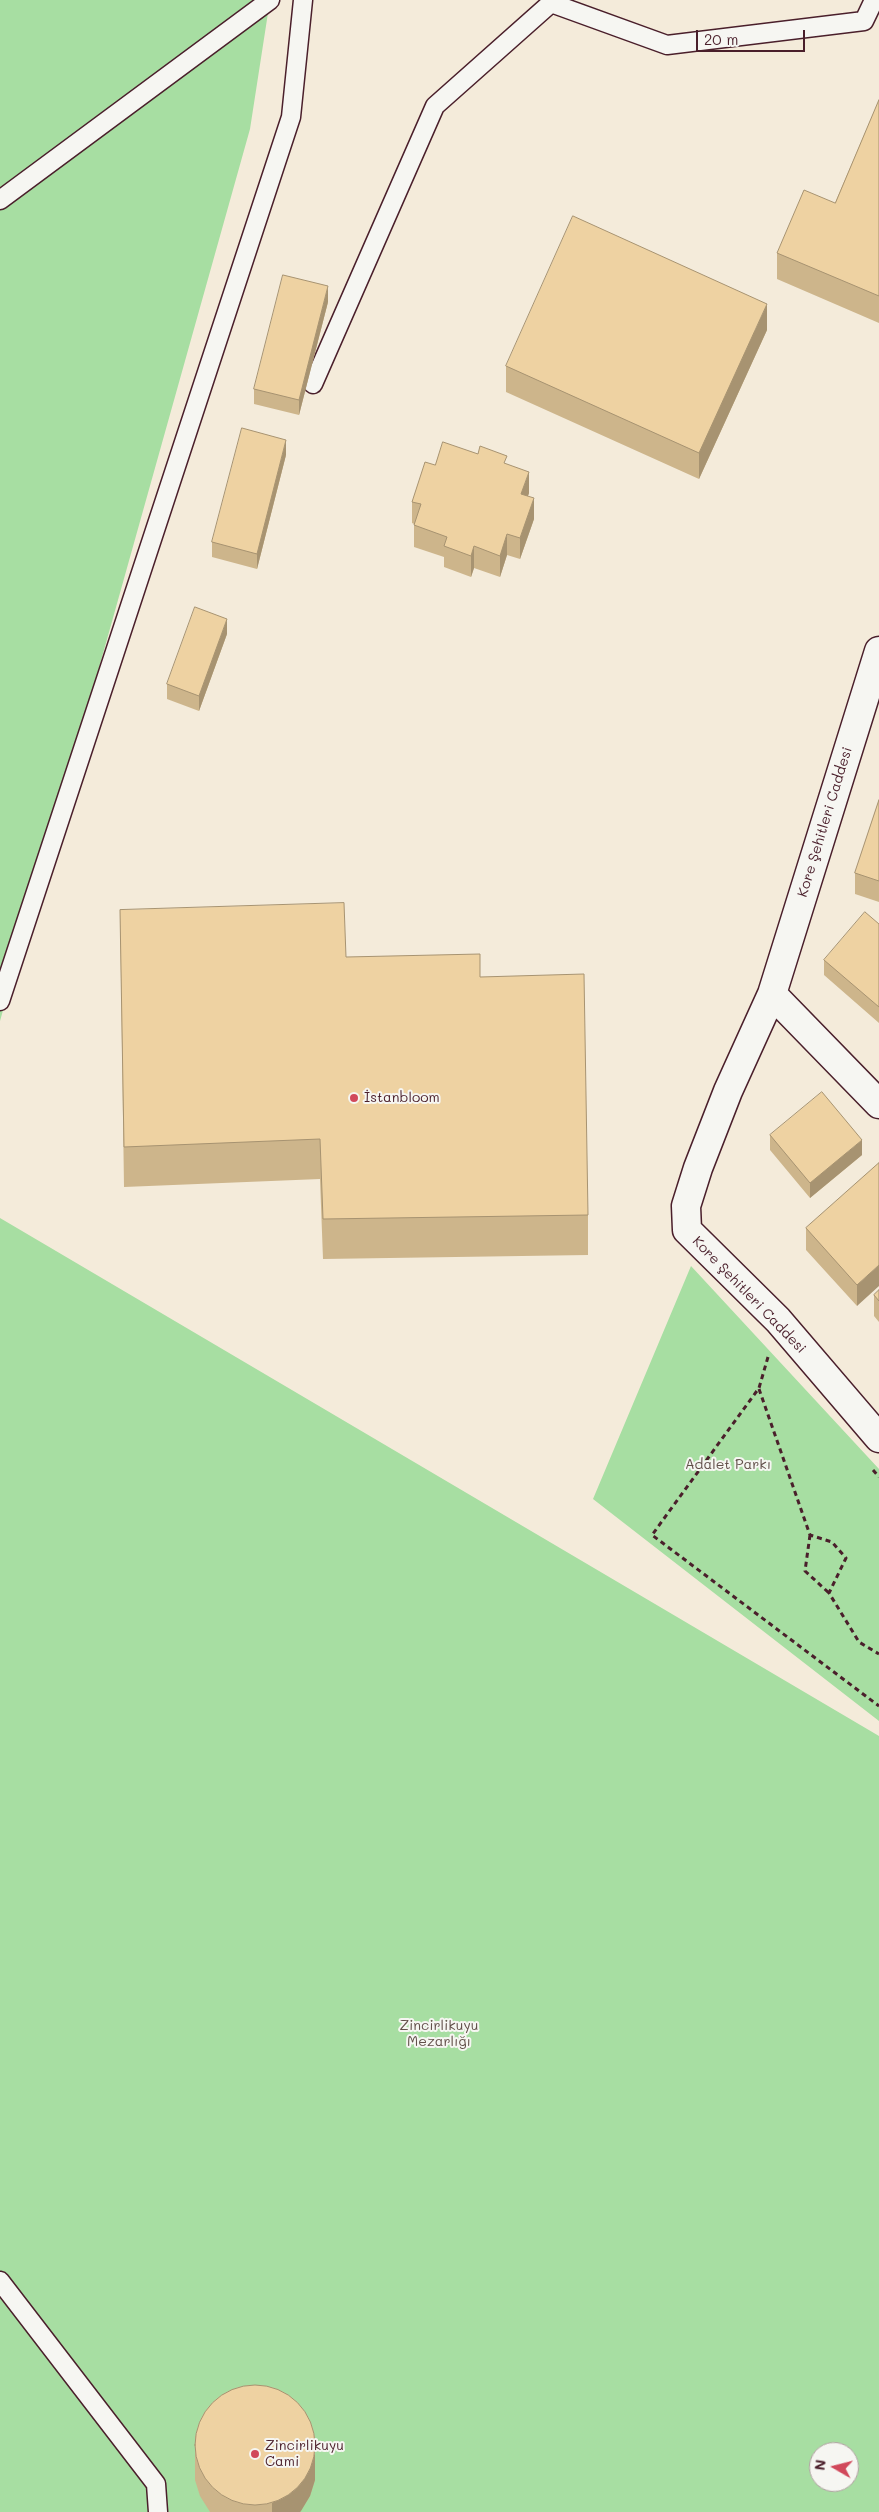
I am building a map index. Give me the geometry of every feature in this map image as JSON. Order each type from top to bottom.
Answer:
[{"type":"street","name":"Kore Şehitleri Caddesi","points":[[879,651],[772,994],[728,1091],[698,1168],[686,1206],[687,1230],[778,1320],[879,1438]]},
{"type":"street","points":[[772,994],[879,1104]]},
{"type":"lane","points":[[0,200],[270,0]]},
{"type":"lane","points":[[0,1001],[291,117],[303,0]]},
{"type":"lane","points":[[313,384],[435,106],[551,3],[668,44],[864,21],[874,0]]},
{"type":"lane","points":[[0,2281],[156,2484],[158,2512]]},
{"type":"path","points":[[769,1351],[759,1388],[652,1535],[879,1706]]},
{"type":"path","points":[[759,1388],[810,1536],[805,1571],[829,1592],[859,1642],[879,1654]]},
{"type":"path","points":[[867,1462],[879,1477]]},
{"type":"path","points":[[810,1536],[832,1542],[846,1558],[829,1592]]},
{"type":"green space","points":[[0,0],[270,0],[250,129],[0,1021]]},
{"type":"green space","name":"Zincirlikuyu Mezarlığı","points":[[0,1218],[879,1736],[879,2512],[0,2512]]},
{"type":"green space","name":"Adalet Parkı","points":[[691,1266],[879,1469],[879,1721],[593,1499]]},
{"type":"building","points":[[879,100],[879,296],[777,253],[804,190],[835,203]]},
{"type":"building","points":[[573,216],[767,304],[699,453],[506,366]]},
{"type":"building","points":[[283,275],[328,286],[299,400],[254,389]]},
{"type":"building","points":[[242,428],[286,440],[257,554],[212,542]]},
{"type":"building","points":[[443,442],[478,454],[480,446],[507,456],[504,463],[529,472],[521,494],[534,498],[520,538],[507,534],[500,556],[474,546],[471,556],[444,546],[447,537],[414,525],[421,504],[412,502],[425,462],[435,465]]},
{"type":"building","points":[[195,607],[227,619],[199,696],[167,684]]},
{"type":"building","points":[[879,800],[879,881],[855,873]]},
{"type":"building","name":"İstanbloom","points":[[344,903],[346,957],[480,954],[480,977],[584,974],[588,1215],[323,1219],[320,1139],[124,1147],[120,910]]},
{"type":"building","points":[[865,912],[879,924],[879,1007],[824,960]]},
{"type":"building","points":[[822,1092],[862,1140],[810,1183],[770,1135]]},
{"type":"building","points":[[879,1163],[879,1265],[857,1285],[806,1228]]},
{"type":"building","points":[[879,1290],[879,1301],[874,1295]]},
{"type":"building","name":"Zincirlikuyu Cami","points":[[255,2385],[278,2389],[298,2402],[311,2422],[315,2445],[311,2468],[298,2488],[278,2501],[255,2505],[232,2501],[212,2488],[199,2468],[195,2445],[199,2422],[212,2402],[232,2389]]},
{"type":"place","name":"İstanbloom","points":[[354,1098]]},
{"type":"place","name":"Zincirlikuyu Cami","points":[[255,2454]]}]
